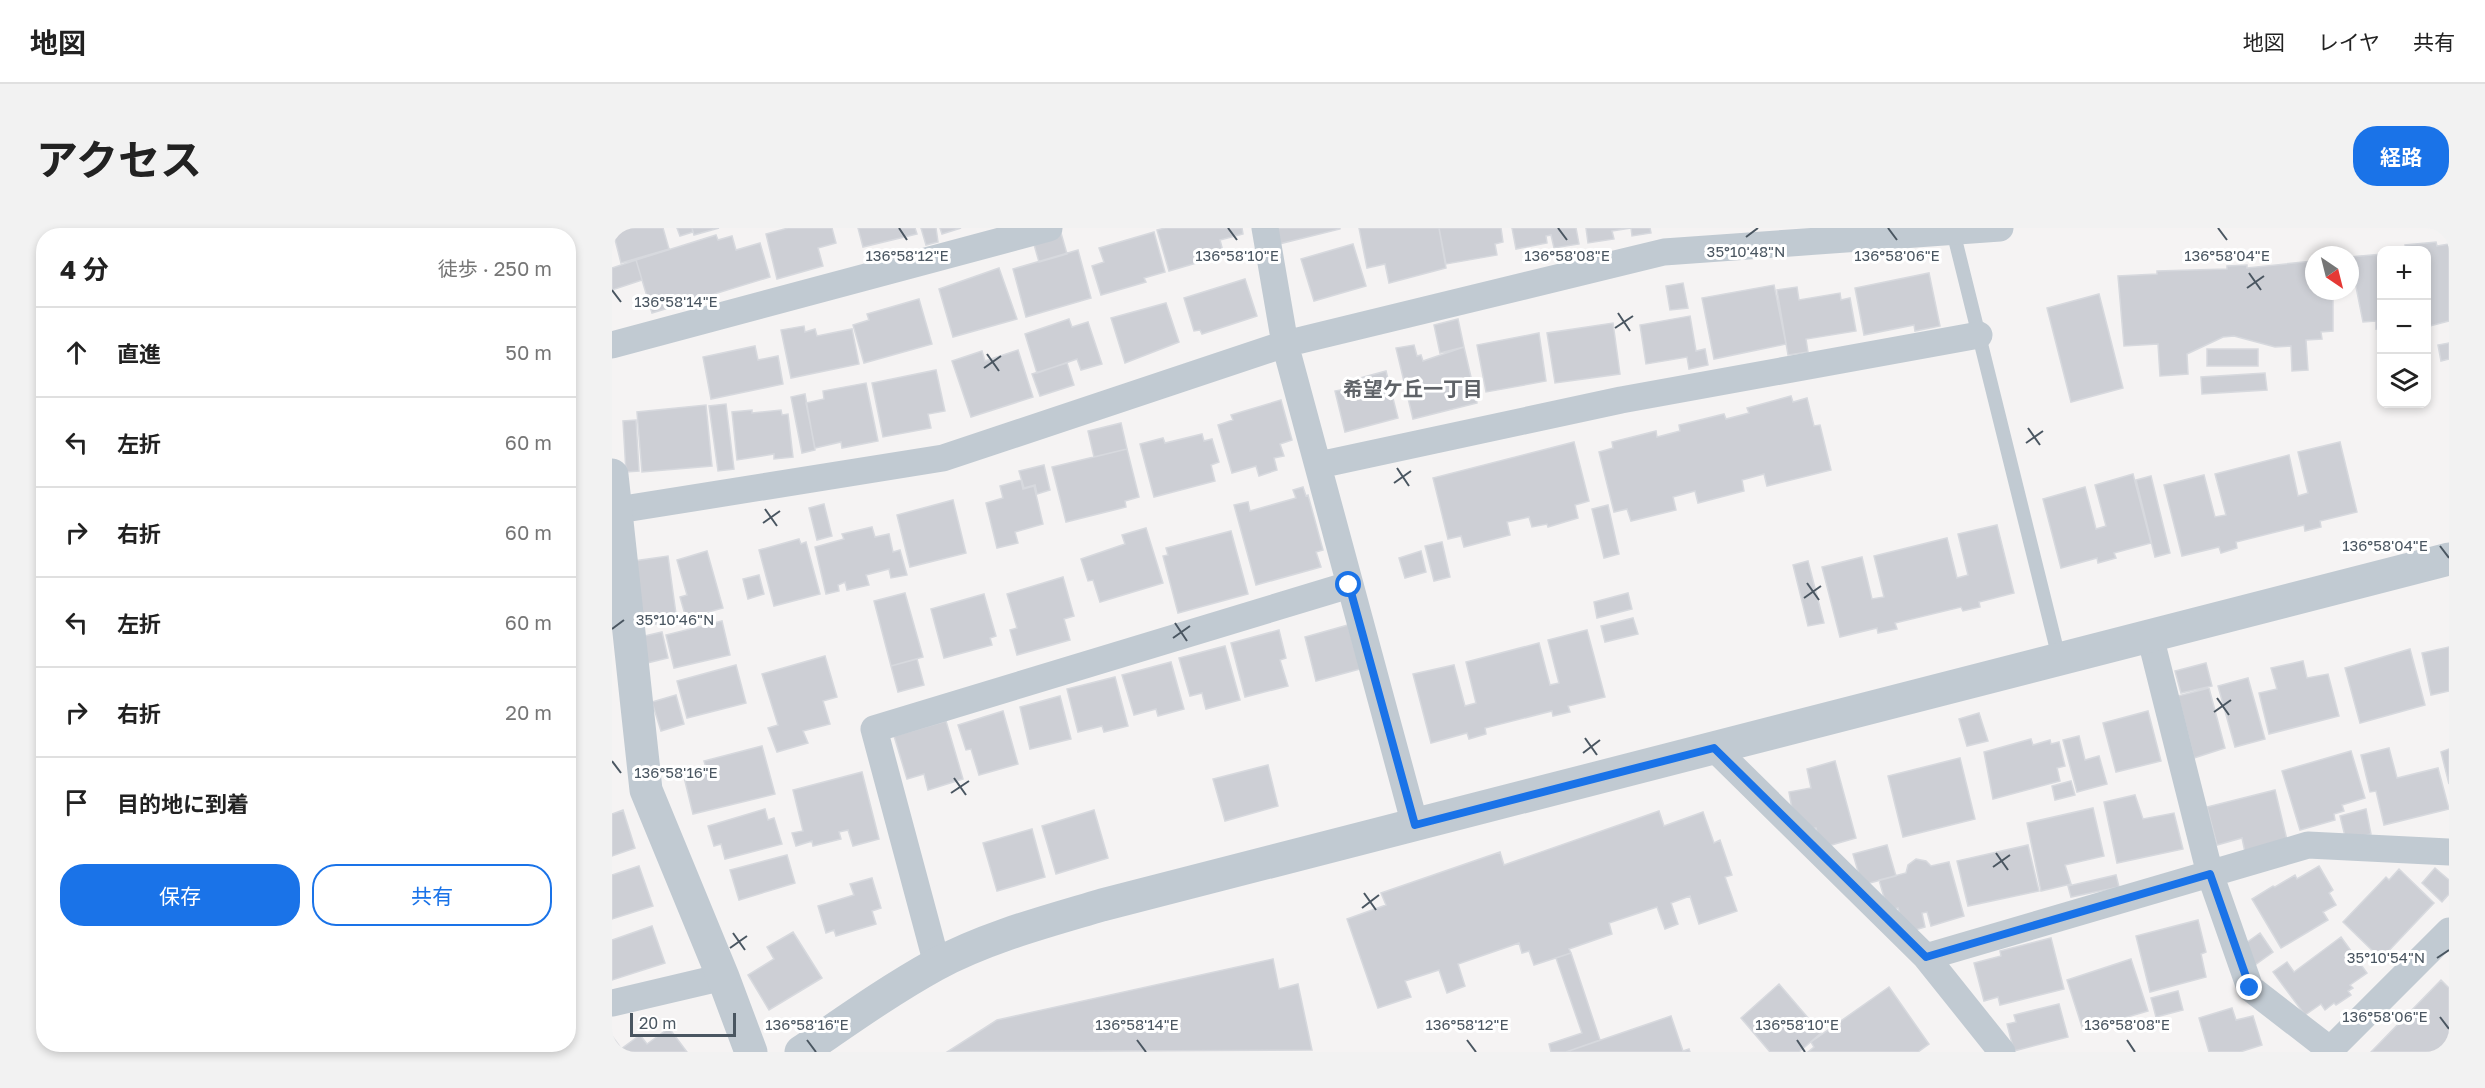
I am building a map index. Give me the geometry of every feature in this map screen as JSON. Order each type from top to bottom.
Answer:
[{"type":"street","points":[[612,345],[1049,228]]},
{"type":"street","points":[[1265,228],[1285,344],[1415,825]]},
{"type":"street","points":[[614,511],[942,458],[1285,344],[1664,252],[1871,233],[2000,228]]},
{"type":"street","points":[[1319,465],[1621,399],[1979,335]]},
{"type":"street","points":[[612,475],[614,511],[646,790],[723,977],[751,1052]]},
{"type":"street","points":[[801,1052],[937,964],[1009,932],[1102,905],[2449,559]]},
{"type":"street","points":[[937,964],[874,729],[1349,585]]},
{"type":"street","points":[[2150,636],[2210,874],[2250,988],[2328,1051],[2449,931]]},
{"type":"street","points":[[1714,748],[1926,957],[2002,1052]]},
{"type":"street","points":[[1926,957],[2308,845],[2449,852]]},
{"type":"street","points":[[612,1003],[723,977]]},
{"type":"lane","points":[[1953,231],[2059,658]]},
{"type":"building","points":[[612,228],[663,228],[669,249],[621,263]]},
{"type":"building","points":[[677,228],[692,228],[693,232],[680,236]]},
{"type":"building","points":[[692,228],[719,228],[694,235]]},
{"type":"building","points":[[788,228],[832,228],[836,243],[818,248],[823,266],[777,279],[766,234]]},
{"type":"building","points":[[858,228],[915,228],[917,234],[863,247]]},
{"type":"building","points":[[921,228],[936,228],[938,242],[926,245]]},
{"type":"building","points":[[940,228],[961,228],[942,234]]},
{"type":"building","points":[[1165,228],[1242,228],[1243,234],[1220,240],[1224,255],[1169,271],[1157,230]]},
{"type":"building","points":[[1275,228],[1340,228],[1340,229],[1279,244]]},
{"type":"building","points":[[1359,228],[1439,228],[1446,268],[1389,283],[1385,264],[1367,268]]},
{"type":"building","points":[[1439,228],[1501,228],[1503,242],[1495,244],[1497,255],[1446,264]]},
{"type":"building","points":[[1512,228],[1576,228],[1579,244],[1554,248],[1551,235],[1546,236],[1547,243],[1516,249]]},
{"type":"building","points":[[1586,228],[1631,228],[1612,231],[1614,239],[1588,243]]},
{"type":"building","points":[[1631,228],[1650,228],[1651,233],[1632,236]]},
{"type":"building","points":[[1154,232],[1165,272],[1144,278],[1146,282],[1101,295],[1092,266],[1104,262],[1099,248]]},
{"type":"building","points":[[1061,233],[1067,254],[1039,262],[1033,241]]},
{"type":"building","points":[[716,235],[718,240],[732,236],[736,250],[760,243],[770,277],[652,313],[636,260]]},
{"type":"building","points":[[2436,242],[2437,246],[2449,244],[2449,321],[2431,326],[2431,246],[2405,245]]},
{"type":"building","points":[[1353,244],[1366,286],[1314,301],[1301,259]]},
{"type":"building","points":[[1078,250],[1091,298],[1026,317],[1013,269]]},
{"type":"building","points":[[2377,254],[2377,329],[2376,321],[2363,322],[2359,300],[2359,256]]},
{"type":"building","points":[[636,260],[642,280],[612,290],[612,268]]},
{"type":"building","points":[[2305,262],[2305,300],[2333,300],[2333,331],[2321,332],[2322,339],[2306,340],[2308,370],[2292,371],[2291,346],[2275,347],[2234,336],[2223,337],[2187,354],[2188,374],[2160,376],[2158,344],[2124,346],[2118,276],[2157,274],[2157,271],[2227,269],[2227,266],[2247,265],[2247,268]]},
{"type":"building","points":[[999,268],[1017,319],[953,337],[939,289]]},
{"type":"building","points":[[1929,273],[1940,326],[1915,331],[1914,325],[1864,335],[1855,288]]},
{"type":"building","points":[[1245,279],[1257,316],[1202,334],[1200,330],[1194,331],[1184,298]]},
{"type":"building","points":[[1683,283],[1688,308],[1670,310],[1666,286]]},
{"type":"building","points":[[1774,285],[1786,344],[1714,359],[1702,298]]},
{"type":"building","points":[[1797,287],[1799,300],[1840,293],[1841,300],[1850,298],[1856,331],[1806,339],[1808,352],[1788,355],[1777,290]]},
{"type":"building","points":[[2099,294],[2123,388],[2071,402],[2047,308]]},
{"type":"building","points":[[919,299],[932,344],[864,363],[853,325],[869,320],[867,314]]},
{"type":"building","points":[[1166,303],[1179,342],[1125,363],[1111,318]]},
{"type":"building","points":[[1690,316],[1696,351],[1705,349],[1708,365],[1689,369],[1687,357],[1646,364],[1640,325]]},
{"type":"building","points":[[1069,319],[1072,327],[1088,322],[1102,364],[1081,370],[1077,359],[1037,373],[1025,334]]},
{"type":"building","points":[[1458,319],[1464,347],[1440,353],[1434,325]]},
{"type":"building","points":[[1613,323],[1620,374],[1555,383],[1547,333]]},
{"type":"building","points":[[804,326],[805,332],[815,329],[817,336],[852,329],[859,364],[791,378],[781,330]]},
{"type":"building","points":[[1539,333],[1546,381],[1486,392],[1477,345]]},
{"type":"building","points":[[2449,343],[2449,359],[2441,361],[2438,345]]},
{"type":"building","points":[[1414,345],[1417,356],[1421,355],[1423,361],[1464,347],[1477,403],[1413,419],[1396,348]]},
{"type":"building","points":[[755,346],[758,360],[778,356],[783,384],[711,399],[703,357]]},
{"type":"building","points":[[2207,349],[2258,349],[2258,366],[2207,366]]},
{"type":"building","points":[[1018,350],[1033,397],[971,417],[952,361],[982,351],[985,361]]},
{"type":"building","points":[[1067,363],[1074,385],[1040,396],[1032,374]]},
{"type":"building","points":[[936,370],[945,411],[928,414],[931,428],[883,437],[872,383]]},
{"type":"building","points":[[1386,371],[1398,418],[1345,432],[1335,391],[1346,389],[1345,382]]},
{"type":"building","points":[[2265,373],[2267,390],[2202,394],[2201,377]]},
{"type":"building","points":[[866,383],[878,441],[842,448],[841,442],[815,448],[806,403],[824,399],[823,391]]},
{"type":"building","points":[[805,394],[815,450],[802,453],[791,397]]},
{"type":"building","points":[[1791,396],[1793,402],[1807,398],[1814,426],[1820,425],[1831,470],[1767,486],[1764,474],[1742,480],[1744,491],[1698,503],[1695,491],[1673,497],[1676,510],[1631,521],[1627,509],[1614,512],[1599,452],[1613,448],[1612,442],[1656,431],[1657,437],[1680,431],[1679,425],[1724,414],[1726,419],[1749,413],[1747,408]]},
{"type":"building","points":[[1281,400],[1292,440],[1280,444],[1284,456],[1274,458],[1277,470],[1259,476],[1256,466],[1232,473],[1218,425],[1233,420],[1231,415]]},
{"type":"building","points":[[726,404],[734,469],[718,471],[709,406]]},
{"type":"building","points":[[706,405],[712,466],[642,472],[637,412]]},
{"type":"building","points":[[752,410],[752,413],[781,410],[782,415],[788,414],[793,457],[774,459],[774,454],[737,460],[732,412]]},
{"type":"building","points":[[636,420],[639,471],[626,472],[623,421]]},
{"type":"building","points":[[1121,423],[1127,449],[1094,457],[1088,431]]},
{"type":"building","points":[[1202,434],[1204,441],[1212,439],[1219,462],[1211,465],[1215,481],[1154,497],[1140,444],[1163,438],[1165,443]]},
{"type":"building","points":[[1574,442],[1589,501],[1575,505],[1578,518],[1548,527],[1547,524],[1532,527],[1529,517],[1507,522],[1510,535],[1464,547],[1461,536],[1448,539],[1433,478]]},
{"type":"building","points":[[2340,442],[2357,512],[2320,521],[2321,527],[2305,531],[2304,525],[2236,542],[2237,548],[2221,553],[2219,547],[2182,556],[2164,485],[2204,475],[2215,517],[2226,515],[2215,474],[2289,455],[2298,496],[2308,493],[2298,452]]},
{"type":"building","points":[[1127,449],[1139,497],[1125,501],[1126,507],[1066,522],[1052,467]]},
{"type":"building","points":[[1044,465],[1050,490],[1037,494],[1035,485],[1024,488],[1019,471]]},
{"type":"building","points":[[2133,474],[2151,543],[2114,553],[2116,558],[2098,563],[2097,558],[2061,568],[2043,499],[2085,487],[2096,529],[2106,526],[2095,485]]},
{"type":"building","points":[[2151,476],[2170,553],[2155,557],[2136,480]]},
{"type":"building","points":[[1021,480],[1023,489],[1034,486],[1043,524],[1015,532],[1018,543],[997,548],[986,503],[1003,498],[1000,486]]},
{"type":"building","points":[[1303,487],[1306,496],[1308,495],[1323,550],[1316,552],[1321,567],[1256,585],[1234,505],[1248,502],[1250,511],[1296,498],[1293,490]]},
{"type":"building","points":[[953,500],[966,553],[910,567],[897,515]]},
{"type":"building","points":[[824,504],[832,536],[817,540],[809,508]]},
{"type":"building","points":[[1608,505],[1619,554],[1604,558],[1592,509]]},
{"type":"building","points":[[1997,525],[2014,593],[1979,602],[1980,607],[1963,611],[1961,607],[1895,623],[1897,629],[1878,633],[1877,628],[1840,637],[1822,567],[1862,557],[1872,599],[1884,597],[1874,556],[1947,538],[1957,578],[1968,575],[1958,534]]},
{"type":"building","points":[[872,527],[875,537],[889,534],[893,552],[900,550],[907,575],[891,578],[889,569],[866,575],[869,585],[847,590],[845,582],[838,585],[839,591],[826,594],[815,547],[844,539],[842,534]]},
{"type":"building","points":[[1146,528],[1163,583],[1100,602],[1093,580],[1088,581],[1081,559],[1125,544],[1122,535]]},
{"type":"building","points":[[1231,531],[1248,594],[1178,613],[1163,556],[1168,555],[1166,548]]},
{"type":"building","points":[[799,539],[801,544],[806,542],[820,594],[774,606],[759,550]]},
{"type":"building","points":[[1442,542],[1450,577],[1434,581],[1425,546]]},
{"type":"building","points":[[707,551],[723,608],[686,618],[680,597],[687,595],[677,560]]},
{"type":"building","points":[[1421,551],[1426,572],[1405,578],[1399,558]]},
{"type":"building","points":[[668,556],[677,621],[643,626],[634,561]]},
{"type":"building","points":[[1808,561],[1824,623],[1808,626],[1793,565]]},
{"type":"building","points":[[759,575],[764,594],[748,599],[743,579]]},
{"type":"building","points":[[1063,577],[1074,616],[1064,619],[1070,640],[1017,655],[1010,630],[1017,628],[1007,594]]},
{"type":"building","points":[[905,593],[923,657],[891,666],[874,601]]},
{"type":"building","points":[[1628,593],[1632,609],[1597,618],[1594,602]]},
{"type":"building","points":[[984,594],[996,636],[990,638],[992,645],[944,658],[931,609]]},
{"type":"building","points":[[1633,618],[1638,634],[1605,642],[1601,626]]},
{"type":"building","points":[[722,621],[730,655],[674,668],[666,635]]},
{"type":"building","points":[[1348,625],[1360,669],[1316,681],[1305,637]]},
{"type":"building","points":[[1279,630],[1286,658],[1280,660],[1288,686],[1245,697],[1231,643]]},
{"type":"building","points":[[1587,630],[1605,697],[1568,706],[1570,712],[1553,716],[1552,711],[1485,728],[1486,734],[1469,739],[1467,733],[1431,743],[1413,674],[1454,665],[1465,706],[1476,703],[1466,662],[1539,643],[1550,685],[1559,683],[1548,640]]},
{"type":"building","points":[[662,632],[668,658],[647,663],[640,637]]},
{"type":"building","points":[[1225,646],[1240,700],[1206,709],[1202,693],[1190,696],[1179,658]]},
{"type":"building","points":[[2449,647],[2449,691],[2431,695],[2422,653]]},
{"type":"building","points":[[2410,649],[2425,705],[2360,723],[2345,668]]},
{"type":"building","points":[[825,656],[837,697],[823,701],[830,724],[803,731],[808,743],[777,752],[768,728],[778,725],[762,674]]},
{"type":"building","points":[[917,659],[924,685],[898,692],[891,666]]},
{"type":"building","points":[[2303,661],[2307,678],[2328,674],[2339,716],[2269,734],[2259,693],[2277,689],[2271,668]]},
{"type":"building","points":[[1171,662],[1184,709],[1158,716],[1156,709],[1134,715],[1122,675]]},
{"type":"building","points":[[2206,663],[2212,686],[2181,693],[2175,671]]},
{"type":"building","points":[[736,665],[746,703],[687,718],[677,681]]},
{"type":"building","points":[[1115,677],[1128,726],[1104,732],[1102,726],[1078,732],[1067,689]]},
{"type":"building","points":[[2248,678],[2265,739],[2235,747],[2218,686]]},
{"type":"building","points":[[2209,688],[2225,748],[2194,758],[2178,696]]},
{"type":"building","points":[[676,695],[684,724],[661,731],[652,702]]},
{"type":"building","points":[[1060,696],[1071,739],[1030,749],[1020,707]]},
{"type":"building","points":[[1003,711],[1018,764],[979,775],[971,749],[966,750],[958,725]]},
{"type":"building","points":[[2148,711],[2161,761],[2116,772],[2103,723]]},
{"type":"building","points":[[1979,713],[1988,741],[1967,746],[1959,719]]},
{"type":"building","points":[[946,721],[963,779],[928,790],[924,774],[907,779],[894,736]]},
{"type":"building","points":[[2079,736],[2085,760],[2099,756],[2107,784],[2077,792],[2063,740]]},
{"type":"building","points":[[2031,739],[2033,745],[2050,740],[2051,744],[2059,742],[2065,766],[2057,768],[2060,781],[1993,799],[1984,752]]},
{"type":"building","points":[[762,746],[775,794],[693,814],[683,773],[706,768],[704,761]]},
{"type":"building","points":[[2389,748],[2397,778],[2438,768],[2449,809],[2384,825],[2376,791],[2370,792],[2361,755]]},
{"type":"building","points":[[2449,749],[2449,784],[2441,752]]},
{"type":"building","points":[[2351,751],[2365,798],[2342,805],[2344,811],[2334,814],[2335,820],[2300,830],[2282,771]]},
{"type":"building","points":[[1960,758],[1975,819],[1903,837],[1888,776]]},
{"type":"building","points":[[1835,761],[1856,838],[1821,848],[1816,828],[1808,829],[1792,809],[1789,792],[1811,788],[1807,769]]},
{"type":"building","points":[[1268,765],[1278,806],[1225,821],[1213,779]]},
{"type":"building","points":[[862,772],[879,839],[853,846],[848,830],[839,832],[841,839],[813,846],[812,841],[796,846],[792,833],[803,831],[793,790]]},
{"type":"building","points":[[2071,781],[2075,795],[2055,800],[2052,786]]},
{"type":"building","points":[[2275,790],[2287,840],[2245,852],[2242,838],[2217,845],[2207,807]]},
{"type":"building","points":[[2135,795],[2143,819],[2174,813],[2183,849],[2117,863],[2104,802]]},
{"type":"building","points":[[2093,808],[2104,856],[2065,865],[2071,884],[2041,891],[2027,823]]},
{"type":"building","points":[[765,809],[768,820],[774,818],[782,844],[725,859],[721,844],[714,846],[708,826]]},
{"type":"building","points":[[2366,809],[2371,834],[2346,840],[2340,816]]},
{"type":"building","points":[[623,810],[635,848],[612,856],[612,814]]},
{"type":"building","points":[[1094,810],[1108,858],[1056,874],[1042,826]]},
{"type":"building","points":[[1659,811],[1664,826],[1703,812],[1714,843],[1720,840],[1732,875],[1725,877],[1737,911],[1699,924],[1690,896],[1671,903],[1678,924],[1665,929],[1657,907],[1609,923],[1612,934],[1569,949],[1571,953],[1534,965],[1529,951],[1522,953],[1519,943],[1458,964],[1465,986],[1447,993],[1439,970],[1405,981],[1411,997],[1378,1008],[1347,919],[1386,905],[1381,893],[1500,852],[1504,865]]},
{"type":"building","points":[[1032,829],[1045,877],[997,891],[983,843]]},
{"type":"building","points":[[1887,845],[1896,876],[1862,885],[1853,854]]},
{"type":"building","points":[[2028,845],[2039,891],[1968,906],[1957,861]]},
{"type":"building","points":[[787,855],[795,883],[739,900],[730,870]]},
{"type":"building","points":[[1916,859],[1926,861],[1931,866],[1949,862],[1964,916],[1931,926],[1927,912],[1922,913],[1925,927],[1905,933],[1898,908],[1888,911],[1879,880],[1906,873],[1908,865]]},
{"type":"building","points":[[639,866],[653,906],[612,919],[612,875]]},
{"type":"building","points":[[2319,866],[2333,890],[2329,893],[2336,905],[2323,912],[2328,920],[2281,948],[2252,899],[2295,875],[2297,879]]},
{"type":"building","points":[[2435,868],[2449,880],[2449,894],[2442,902],[2422,883]]},
{"type":"building","points":[[2399,869],[2434,903],[2381,959],[2343,922],[2386,877],[2389,880]]},
{"type":"building","points":[[2116,875],[2119,887],[2071,897],[2068,886]]},
{"type":"building","points":[[872,878],[881,908],[872,911],[876,924],[836,936],[834,930],[826,933],[818,906],[854,895],[850,884]]},
{"type":"building","points":[[2198,920],[2206,952],[2201,954],[2206,977],[2150,992],[2136,936]]},
{"type":"building","points":[[652,926],[665,963],[612,980],[612,940]]},
{"type":"building","points":[[793,932],[822,978],[769,1010],[748,975],[774,959],[767,947]]},
{"type":"building","points":[[2260,933],[2273,952],[2255,965],[2242,946]]},
{"type":"building","points":[[2341,937],[2367,973],[2350,985],[2353,988],[2348,991],[2351,995],[2325,1010],[2321,1004],[2305,1015],[2273,972],[2287,962],[2294,972]]},
{"type":"building","points":[[2051,938],[2064,989],[2000,1005],[1998,997],[1984,1001],[1974,963],[2001,956],[2000,951]]},
{"type":"building","points":[[1571,953],[1600,1040],[1566,1052],[1551,1052],[1549,1044],[1582,1033],[1556,958]]},
{"type":"building","points":[[1273,959],[1279,989],[1298,984],[1312,1050],[947,1052],[997,1020]]},
{"type":"building","points":[[2131,959],[2148,1011],[2083,1030],[2067,980]]},
{"type":"building","points":[[2441,980],[2449,988],[2449,1052],[2371,1052]]},
{"type":"building","points":[[1779,984],[1821,1033],[1799,1052],[1770,1052],[1741,1018]]},
{"type":"building","points":[[1889,987],[1929,1044],[1918,1052],[1808,1052],[1814,1047],[1811,1042]]},
{"type":"building","points":[[2178,991],[2183,1010],[2156,1017],[2151,998]]},
{"type":"building","points":[[2059,1004],[2068,1037],[2014,1051],[2007,1024],[2016,1022],[2014,1015]]},
{"type":"building","points":[[2232,1008],[2236,1020],[2253,1016],[2262,1045],[2240,1052],[2209,1052],[2199,1018]]},
{"type":"building","points":[[1671,1016],[1683,1051],[1689,1049],[1690,1052],[1566,1052]]},
{"type":"building","points":[[669,1028],[687,1052],[617,1052],[640,1035],[647,1044]]},
{"type":"building","points":[[612,1036],[621,1048],[616,1052],[612,1052]]},
{"type":"district","name":"希望ケ丘一丁目","points":[[1413,389]]},
{"type":"route","points":[[1349,585],[1415,825],[1714,748],[1926,957],[2210,874],[2250,988]]}]
